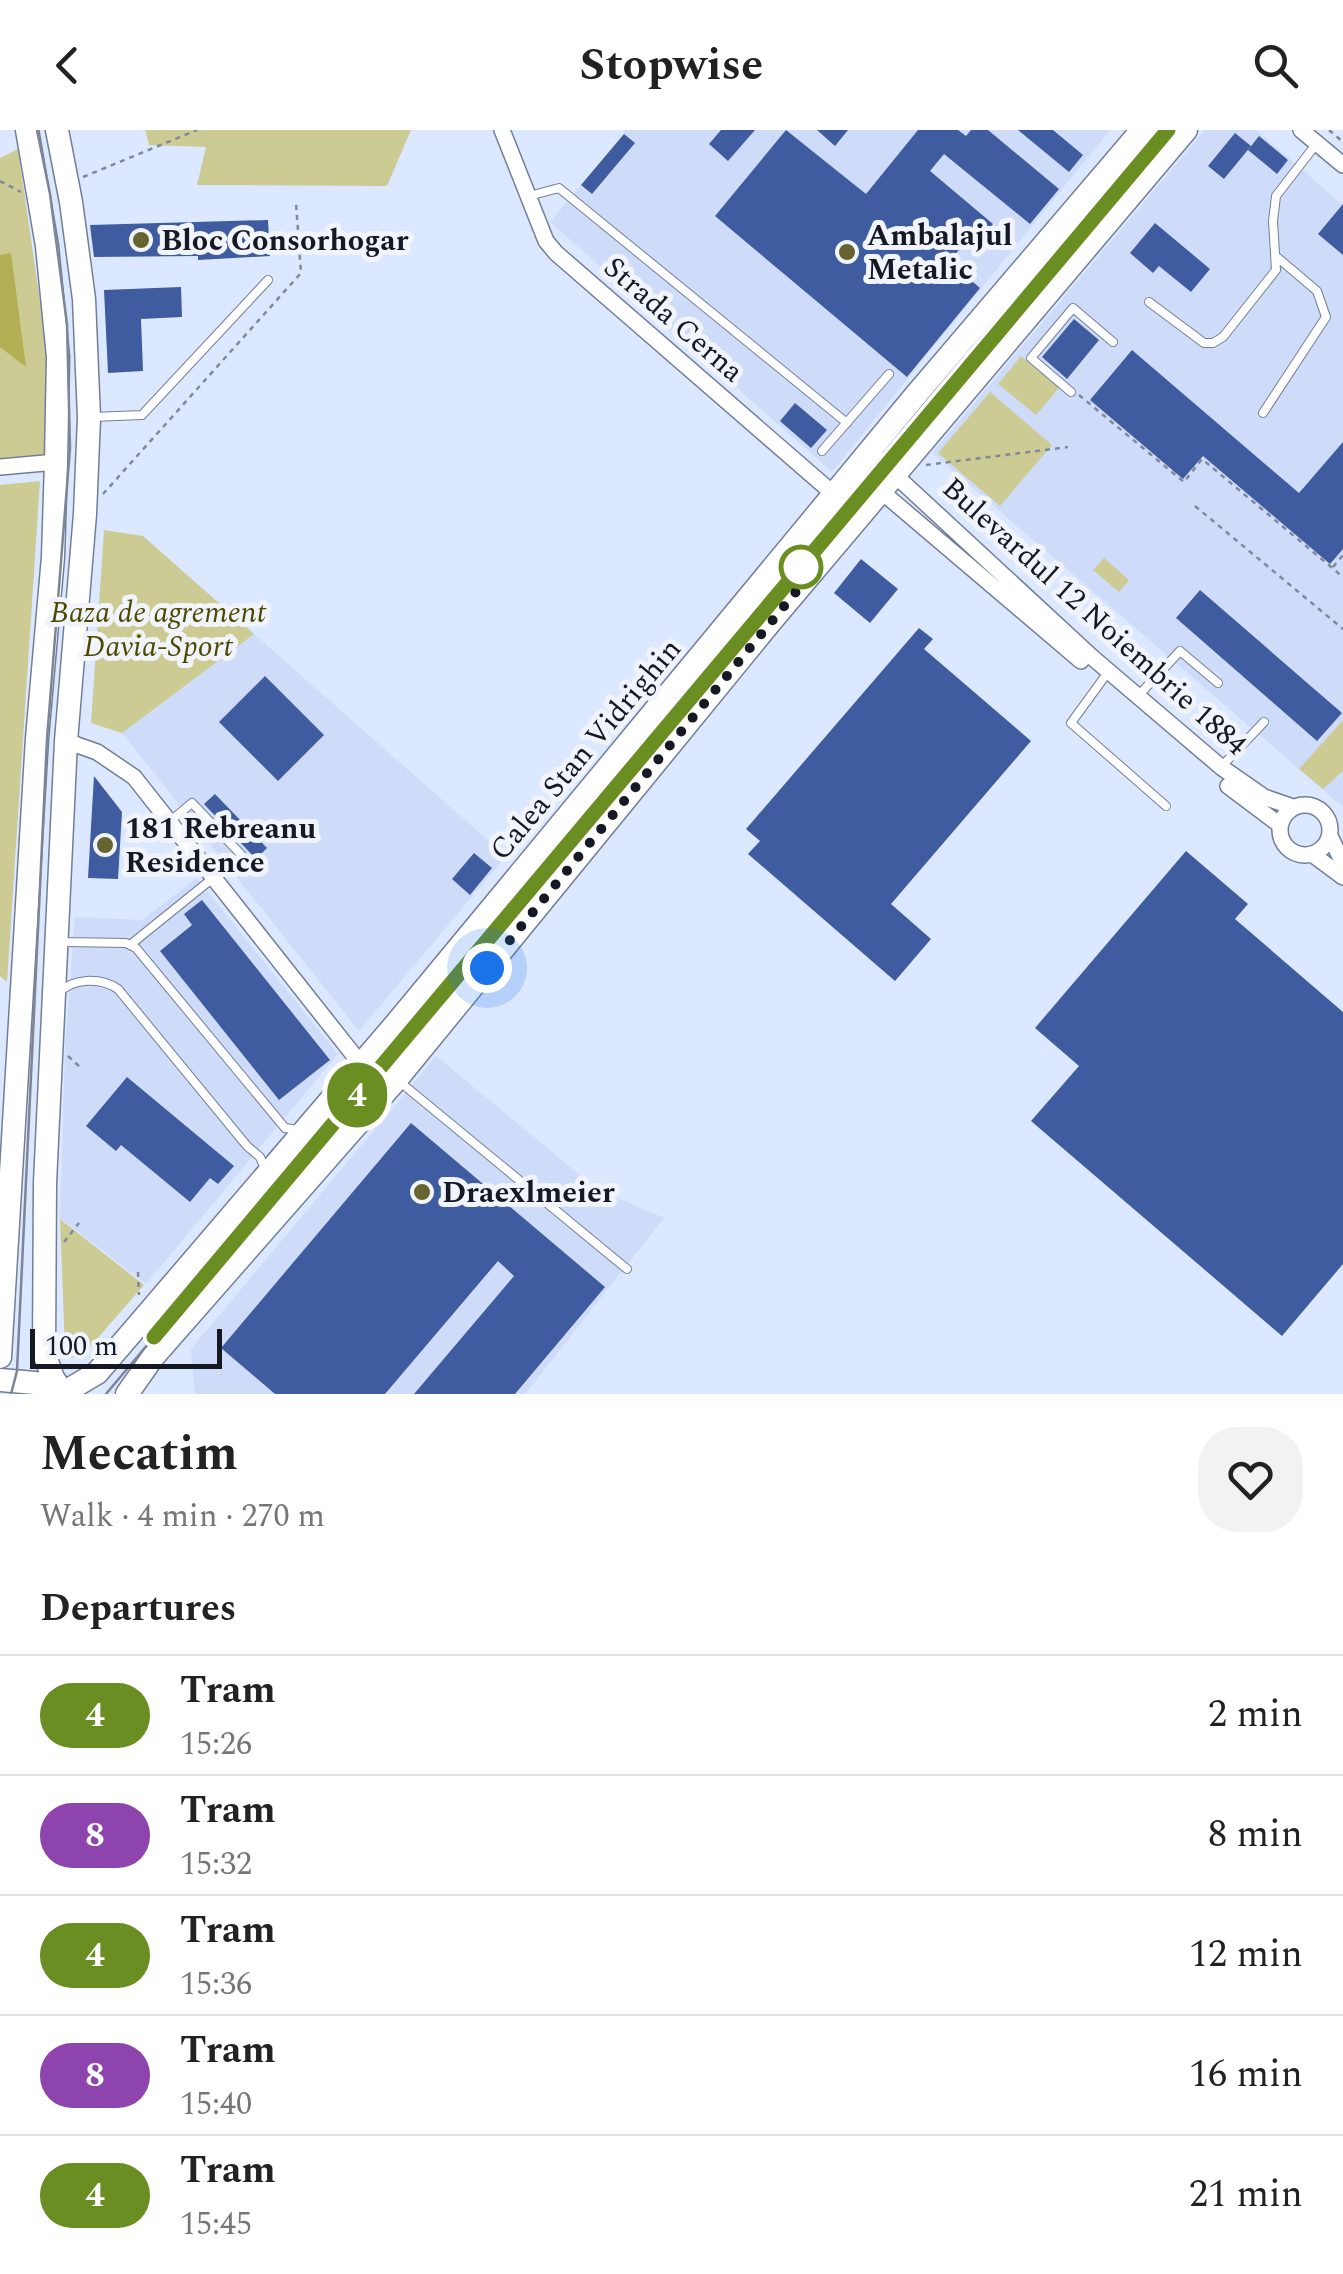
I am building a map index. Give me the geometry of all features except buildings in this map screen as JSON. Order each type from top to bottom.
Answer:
[{"type":"main road","points":[[0,1357],[56,462],[58,357],[47,246],[27,130]]},
{"type":"main road","points":[[56,130],[71,202],[84,300],[89,418],[66,741],[45,1183],[42,1340],[47,1365],[65,1393]]},
{"type":"main road","name":"Calea Stan Vidrighin","points":[[65,1393],[97,1372],[264,1179],[1142,130]]},
{"type":"main road","name":"Calea Stan Vidrighin","points":[[127,1394],[153,1357],[396,1080],[888,481],[1186,130]]},
{"type":"main road","points":[[0,1380],[35,1383],[65,1393]]},
{"type":"street","name":"Strada Cerna","points":[[502,130],[546,242],[556,253],[859,516]]},
{"type":"street","points":[[1302,130],[1343,165]]},
{"type":"street","name":"Bulevardul 12 Noiembrie 1884","points":[[863,460],[1221,768],[1264,798],[1293,807]]},
{"type":"street","name":"Bulevardul 12 Noiembrie 1884","points":[[863,460],[1104,680],[1280,826]]},
{"type":"street","points":[[0,467],[56,462]]},
{"type":"street","points":[[66,741],[118,764],[134,777],[360,1063]]},
{"type":"street","points":[[1343,863],[1323,811],[1309,804],[1293,807],[1280,826],[1286,846],[1298,854],[1312,854],[1343,876]]},
{"type":"street","points":[[1312,854],[1330,836]]},
{"type":"lane","points":[[1149,302],[1204,343],[1218,342],[1276,270],[1276,196],[1317,143]]},
{"type":"lane","points":[[529,196],[559,188],[847,423]]},
{"type":"lane","points":[[1262,412],[1326,317],[1317,292],[1278,258]]},
{"type":"lane","points":[[89,418],[142,415],[268,280]]},
{"type":"lane","points":[[1072,391],[1031,358],[1072,308],[1113,342]]},
{"type":"lane","points":[[822,452],[889,374]]},
{"type":"lane","points":[[1138,696],[1180,651],[1218,683]]},
{"type":"lane","points":[[1104,680],[1071,722],[1166,806]]},
{"type":"lane","points":[[1221,768],[1264,722]]},
{"type":"lane","points":[[169,822],[192,803],[250,864]]},
{"type":"lane","points":[[130,945],[213,878]]},
{"type":"lane","points":[[58,935],[66,942],[130,945],[145,957],[285,1128],[307,1128]]},
{"type":"lane","points":[[54,1002],[74,982],[99,982],[118,990],[260,1157],[266,1169],[264,1179]]},
{"type":"lane","points":[[396,1080],[627,1270]]},
{"type":"path","points":[[75,181],[197,130]]},
{"type":"path","points":[[1329,130],[1343,142]]},
{"type":"path","points":[[0,181],[28,196]]},
{"type":"path","points":[[85,514],[300,274],[296,203]]},
{"type":"path","points":[[1072,391],[1184,482],[1202,459],[1343,577]]},
{"type":"path","points":[[923,466],[1068,447]]},
{"type":"path","points":[[1195,506],[1343,629]]},
{"type":"path","points":[[1332,568],[1343,555]]},
{"type":"path","points":[[60,1048],[80,1068]]},
{"type":"path","points":[[58,1250],[79,1223]]},
{"type":"path","points":[[138,1272],[140,1298]]},
{"type":"shaded area","points":[[624,130],[1110,130],[832,472],[550,222]]},
{"type":"shaded area","points":[[1205,130],[1256,130],[1343,205],[1343,807],[932,453]]},
{"type":"shaded area","points":[[11,253],[26,367],[0,347],[0,255]]},
{"type":"shaded area","points":[[254,634],[506,856],[359,1031],[122,733]]},
{"type":"shaded area","points":[[197,878],[338,1054],[146,1284],[60,1218],[65,1048],[75,917],[142,920]]},
{"type":"shaded area","name":"Draexlmeier","points":[[436,1056],[597,1189],[664,1218],[525,1394],[195,1394],[191,1349]]},
{"type":"green space","points":[[145,130],[411,130],[387,186],[197,185],[206,147],[149,145]]},
{"type":"green space","points":[[18,149],[41,308],[56,462],[0,470],[0,158]]},
{"type":"green space","points":[[1021,356],[1059,388],[1036,415],[998,384]]},
{"type":"green space","points":[[990,392],[1052,445],[1000,506],[938,453]]},
{"type":"green space","points":[[40,481],[7,982],[0,976],[0,485]]},
{"type":"green space","name":"Baza de agrement Davia-Sport","points":[[104,530],[143,536],[254,634],[122,733],[91,723]]},
{"type":"green space","points":[[1104,558],[1129,580],[1119,592],[1093,570]]},
{"type":"green space","points":[[1343,720],[1343,771],[1323,789],[1299,769]]},
{"type":"green space","points":[[60,1219],[144,1285],[83,1355],[70,1358],[65,1351]]},
{"type":"tram line","points":[[11,1394],[17,1371],[47,739],[70,448],[67,324],[50,194],[37,130]]},
{"type":"tram line","points":[[106,1394],[1168,130]]},
{"type":"tram line","name":"4","points":[[154,1337],[1168,130]]},
{"type":"place","name":"Bloc Consorhogar","points":[[141,240]]},
{"type":"place","name":"Ambalajul Metalic","points":[[847,252]]},
{"type":"place","name":"181 Rebreanu Residence","points":[[105,845]]},
{"type":"place","name":"Draexlmeier","points":[[422,1192]]},
{"type":"route","points":[[487,968],[804,582],[801,567]]}]
